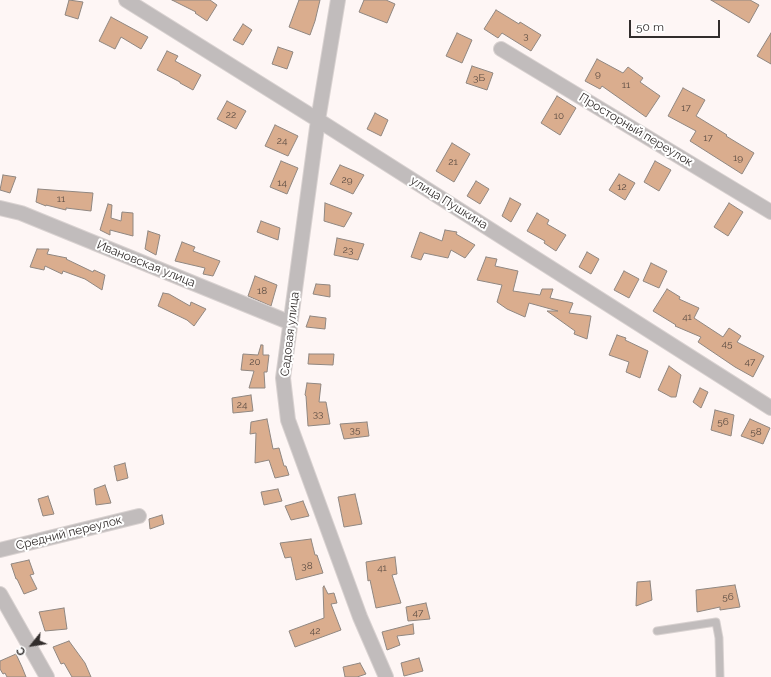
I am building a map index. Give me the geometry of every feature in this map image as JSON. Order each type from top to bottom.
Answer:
[{"type":"street","name":"улица Пушкина","points":[[126,0],[318,120],[771,408]]},
{"type":"street","name":"Садовая улица","points":[[338,0],[318,120],[283,378],[288,420],[360,617],[386,677]]},
{"type":"street","name":"Просторный переулок","points":[[501,49],[771,212]]},
{"type":"street","name":"Ивановская улица","points":[[0,208],[21,213],[291,323]]},
{"type":"street","name":"Средний переулок","points":[[0,550],[138,516]]},
{"type":"street","points":[[0,594],[47,677]]},
{"type":"lane","points":[[657,631],[716,622],[719,638],[720,677]]},
{"type":"building","points":[[69,0],[83,2],[78,19],[65,15]]},
{"type":"building","points":[[172,0],[210,0],[217,5],[207,21],[195,13],[196,12]]},
{"type":"building","points":[[299,0],[320,0],[310,35],[289,27]]},
{"type":"building","points":[[364,0],[386,0],[395,4],[387,23],[359,12]]},
{"type":"building","points":[[711,0],[750,0],[759,5],[749,23]]},
{"type":"building","points":[[496,10],[541,35],[531,51],[502,33],[498,38],[484,29]]},
{"type":"building","points":[[111,17],[148,37],[141,49],[121,37],[115,49],[99,41]]},
{"type":"building","points":[[243,24],[252,30],[243,45],[233,40]]},
{"type":"building","points":[[457,33],[472,40],[462,63],[446,56]]},
{"type":"building","points":[[771,33],[771,64],[757,56]]},
{"type":"building","points":[[278,47],[293,52],[287,69],[272,64]]},
{"type":"building","points":[[167,51],[178,56],[175,61],[201,75],[193,90],[157,70]]},
{"type":"building","points":[[597,59],[623,73],[628,67],[643,78],[640,82],[660,96],[646,117],[602,86],[600,89],[585,81]]},
{"type":"building","points":[[472,66],[493,73],[487,90],[466,83]]},
{"type":"building","points":[[683,88],[705,100],[696,116],[754,153],[742,174],[690,141],[696,131],[668,116]]},
{"type":"building","points":[[557,96],[576,108],[560,135],[541,123]]},
{"type":"building","points":[[227,101],[246,111],[236,129],[217,119]]},
{"type":"building","points":[[375,113],[388,120],[381,136],[367,129]]},
{"type":"building","points":[[275,125],[298,136],[288,156],[265,146]]},
{"type":"building","points":[[452,143],[470,154],[454,182],[436,171]]},
{"type":"building","points":[[281,161],[298,168],[287,194],[270,187]]},
{"type":"building","points":[[655,161],[671,170],[659,191],[644,182]]},
{"type":"building","points":[[340,165],[364,175],[353,194],[330,184]]},
{"type":"building","points":[[619,174],[635,183],[625,200],[609,190]]},
{"type":"building","points":[[3,175],[16,177],[10,193],[0,190]]},
{"type":"building","points":[[476,181],[489,189],[480,204],[467,196]]},
{"type":"building","points":[[38,189],[93,193],[91,211],[66,208],[66,210],[46,206],[36,202]]},
{"type":"building","points":[[510,198],[521,204],[511,222],[502,216]]},
{"type":"building","points":[[325,203],[352,213],[344,227],[324,221]]},
{"type":"building","points":[[729,203],[743,212],[728,236],[714,227]]},
{"type":"building","points":[[108,204],[112,205],[111,218],[121,221],[122,212],[133,213],[133,236],[110,230],[110,235],[100,230]]},
{"type":"building","points":[[537,213],[549,220],[547,224],[566,235],[556,251],[544,243],[545,241],[527,231]]},
{"type":"building","points":[[261,221],[280,228],[278,240],[257,232]]},
{"type":"building","points":[[445,230],[457,232],[456,234],[475,245],[465,258],[451,250],[448,258],[424,253],[421,260],[411,257],[420,232],[442,241]]},
{"type":"building","points":[[148,231],[160,235],[156,255],[145,249]]},
{"type":"building","points":[[337,238],[364,244],[358,260],[334,255]]},
{"type":"building","points":[[182,242],[195,247],[193,251],[220,261],[213,276],[203,274],[205,268],[175,261]]},
{"type":"building","points":[[37,249],[49,249],[47,254],[67,258],[66,259],[93,272],[94,270],[105,275],[102,290],[85,279],[63,271],[62,274],[45,266],[44,270],[30,267]]},
{"type":"building","points":[[587,252],[599,259],[591,274],[579,267]]},
{"type":"building","points":[[486,257],[497,259],[495,266],[518,271],[513,291],[540,295],[542,289],[553,289],[550,298],[573,303],[569,313],[591,316],[587,339],[574,334],[575,331],[547,311],[558,311],[529,303],[525,317],[507,309],[497,302],[502,285],[477,280]]},
{"type":"building","points":[[651,263],[667,271],[659,288],[643,281]]},
{"type":"building","points":[[624,271],[639,279],[629,298],[614,290]]},
{"type":"building","points":[[255,276],[277,285],[271,306],[248,296]]},
{"type":"building","points":[[316,284],[330,285],[330,297],[313,294]]},
{"type":"building","points":[[667,289],[680,297],[679,299],[699,308],[694,318],[723,337],[729,328],[741,336],[737,342],[764,356],[753,377],[735,367],[698,342],[701,337],[675,326],[676,325],[653,311]]},
{"type":"building","points":[[163,293],[169,294],[190,306],[191,302],[206,309],[194,326],[187,320],[158,306]]},
{"type":"building","points":[[310,316],[326,318],[325,329],[306,327]]},
{"type":"building","points":[[617,335],[626,338],[625,340],[648,351],[640,378],[626,372],[629,362],[609,355]]},
{"type":"building","points":[[261,345],[263,345],[263,355],[269,355],[267,372],[264,372],[265,388],[249,388],[254,371],[241,370],[243,354],[258,355]]},
{"type":"building","points":[[309,354],[334,354],[333,365],[308,364]]},
{"type":"building","points":[[669,366],[681,375],[676,397],[671,397],[658,390]]},
{"type":"building","points":[[307,383],[321,384],[319,402],[326,402],[330,424],[308,426],[305,395]]},
{"type":"building","points":[[700,388],[708,392],[701,408],[693,402]]},
{"type":"building","points":[[251,395],[253,411],[233,413],[232,398]]},
{"type":"building","points":[[715,410],[734,415],[731,436],[711,430]]},
{"type":"building","points":[[267,419],[273,449],[279,448],[284,466],[286,466],[289,475],[275,478],[269,460],[255,463],[256,433],[250,434],[251,422]]},
{"type":"building","points":[[750,419],[770,428],[763,444],[741,436]]},
{"type":"building","points":[[367,422],[369,436],[344,439],[340,424]]},
{"type":"building","points":[[125,463],[128,478],[117,481],[114,466]]},
{"type":"building","points":[[105,485],[111,503],[96,505],[94,489]]},
{"type":"building","points":[[278,489],[282,501],[264,505],[261,492]]},
{"type":"building","points":[[355,494],[362,524],[344,527],[338,497]]},
{"type":"building","points":[[48,496],[54,514],[43,516],[38,499]]},
{"type":"building","points":[[303,501],[309,516],[291,520],[285,506]]},
{"type":"building","points":[[162,515],[164,524],[150,529],[149,519]]},
{"type":"building","points":[[311,539],[315,555],[317,555],[323,573],[296,580],[291,557],[285,558],[280,543]]},
{"type":"building","points":[[395,557],[397,574],[392,575],[401,603],[376,608],[370,580],[368,581],[366,562]]},
{"type":"building","points":[[29,560],[34,574],[30,575],[37,589],[24,594],[16,579],[11,564]]},
{"type":"building","points":[[650,581],[652,600],[636,606],[637,582]]},
{"type":"building","points":[[735,585],[740,607],[720,610],[720,607],[697,612],[696,590]]},
{"type":"building","points":[[324,586],[328,594],[334,593],[337,603],[331,604],[341,630],[295,647],[289,631],[324,618]]},
{"type":"building","points":[[426,603],[430,619],[408,621],[406,607]]},
{"type":"building","points":[[64,608],[67,629],[45,631],[39,612]]},
{"type":"building","points":[[413,624],[414,634],[397,636],[400,645],[387,650],[382,632]]},
{"type":"building","points":[[69,641],[85,663],[91,677],[72,677],[64,663],[61,664],[53,647]]},
{"type":"building","points":[[16,654],[26,677],[7,677],[0,669],[0,661]]},
{"type":"building","points":[[419,658],[423,671],[404,676],[401,663]]},
{"type":"building","points":[[360,663],[366,674],[357,677],[345,677],[343,667]]}]
